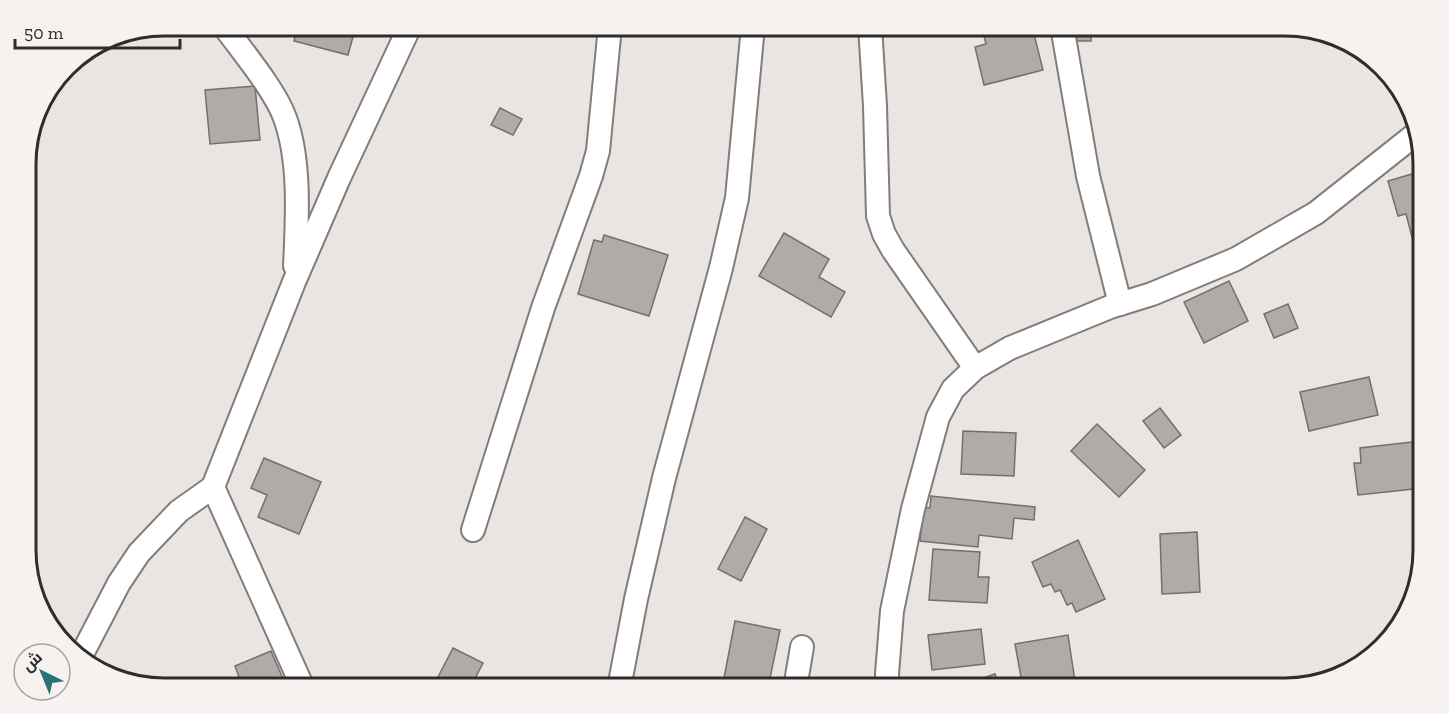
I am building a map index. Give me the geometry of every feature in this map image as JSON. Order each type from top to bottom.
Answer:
[{"type":"street","points":[[231,36],[277,101],[286,119],[293,154],[298,206],[294,282]]},
{"type":"street","points":[[84,649],[119,583],[139,553],[179,511],[213,487],[294,282],[339,178],[407,36]]},
{"type":"street","points":[[473,530],[543,309],[598,151],[609,36]]},
{"type":"street","points":[[622,678],[636,599],[664,478],[721,268],[737,198],[752,36]]},
{"type":"street","points":[[870,36],[878,216],[893,250],[975,368]]},
{"type":"street","points":[[1064,36],[1088,176],[1120,304]]},
{"type":"street","points":[[887,678],[892,611],[913,509],[938,417],[953,389],[975,368],[1010,348],[1236,259],[1316,213],[1410,138]]},
{"type":"street","points":[[213,487],[299,678]]},
{"type":"street","points":[[797,678],[802,647]]},
{"type":"building","points":[[295,36],[353,36],[348,55],[294,41]]},
{"type":"building","points":[[984,36],[1034,36],[1043,70],[984,85],[975,47],[986,44]]},
{"type":"building","points":[[1075,36],[1091,36],[1091,41],[1075,41]]},
{"type":"building","points":[[255,86],[260,140],[210,144],[205,90]]},
{"type":"building","points":[[500,108],[522,119],[513,135],[491,125]]},
{"type":"building","points":[[1413,174],[1413,237],[1406,214],[1398,216],[1388,181]]},
{"type":"building","points":[[784,233],[829,259],[819,277],[845,292],[831,317],[759,276]]},
{"type":"building","points":[[604,235],[668,255],[649,316],[578,294],[594,240],[602,242]]},
{"type":"building","points":[[1229,281],[1248,321],[1204,343],[1184,302]]},
{"type":"building","points":[[1288,304],[1298,328],[1274,338],[1264,314]]},
{"type":"building","points":[[1369,377],[1378,415],[1309,431],[1300,392]]},
{"type":"building","points":[[1160,408],[1181,435],[1164,448],[1143,421]]},
{"type":"building","points":[[1097,424],[1145,470],[1119,497],[1071,451]]},
{"type":"building","points":[[963,431],[1016,433],[1014,476],[961,474]]},
{"type":"building","points":[[1413,442],[1413,489],[1358,495],[1354,463],[1361,463],[1360,448]]},
{"type":"building","points":[[264,458],[321,482],[299,534],[258,517],[267,495],[251,488]]},
{"type":"building","points":[[931,496],[1035,507],[1034,520],[1014,518],[1012,539],[979,535],[978,547],[920,541],[924,507],[930,508]]},
{"type":"building","points":[[745,517],[767,529],[741,581],[718,569]]},
{"type":"building","points":[[1197,532],[1200,592],[1162,594],[1160,534]]},
{"type":"building","points":[[1078,540],[1105,599],[1076,612],[1072,603],[1067,605],[1060,590],[1055,592],[1051,584],[1043,587],[1032,562]]},
{"type":"building","points":[[933,549],[980,552],[978,577],[989,577],[987,603],[929,600]]},
{"type":"building","points":[[735,621],[780,630],[770,678],[724,678]]},
{"type":"building","points":[[981,629],[985,664],[932,670],[928,635]]},
{"type":"building","points":[[1068,635],[1074,678],[1021,678],[1015,644]]},
{"type":"building","points":[[453,648],[483,663],[475,678],[438,678]]},
{"type":"building","points":[[271,651],[283,678],[236,678],[239,677],[235,666]]},
{"type":"building","points":[[995,674],[996,678],[983,678]]}]
